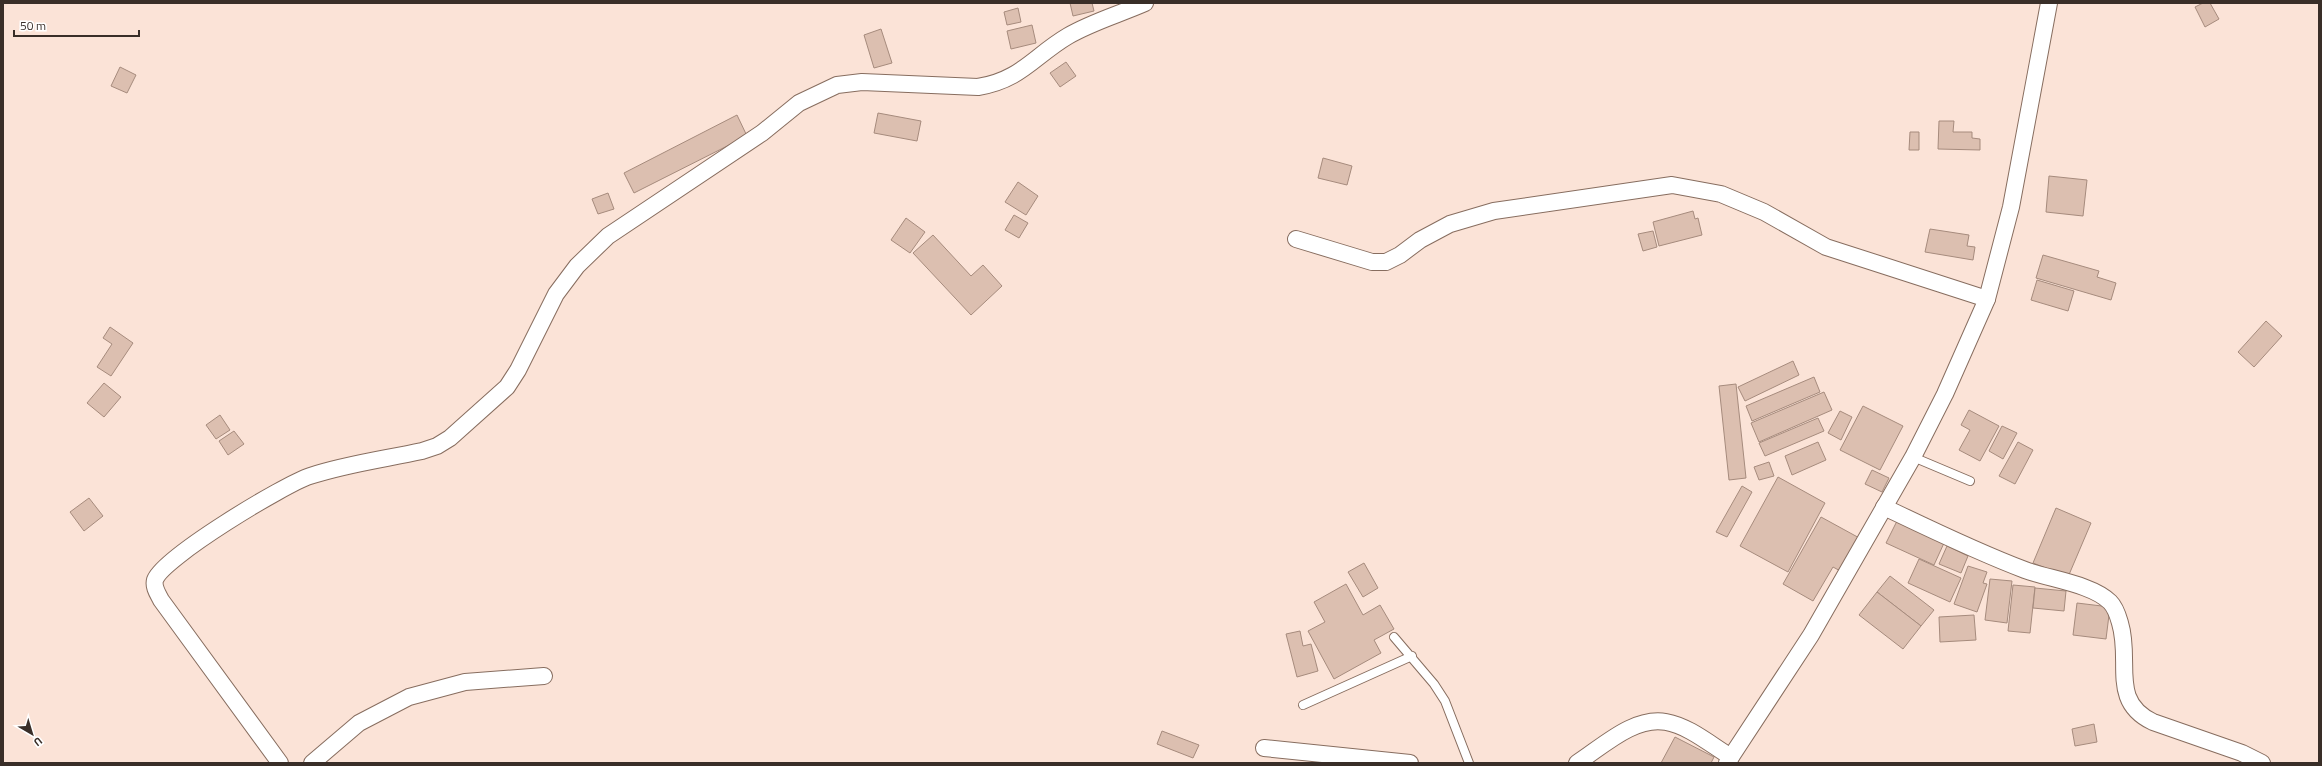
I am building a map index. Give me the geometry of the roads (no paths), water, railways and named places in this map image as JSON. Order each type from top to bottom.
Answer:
[{"type":"street","points":[[280,763],[161,600],[154,586],[155,580],[169,563],[224,524],[275,493],[309,476],[422,451],[438,446],[450,438],[507,387],[518,370],[556,294],[577,266],[608,236],[762,133],[799,103],[837,85],[862,82],[978,87],[994,84],[1023,70],[1068,36],[1145,3]]},
{"type":"street","points":[[1577,763],[1639,724],[1655,721],[1667,722],[1685,729],[1729,760],[1811,635],[1913,457],[1946,394],[1987,299],[2011,207],[2049,3]]},
{"type":"street","points":[[1296,239],[1372,262],[1386,262],[1400,255],[1420,240],[1450,224],[1494,211],[1672,185],[1721,194],[1764,212],[1826,247],[1987,299]]},
{"type":"street","points":[[1884,507],[2025,570],[2094,592],[2110,602],[2117,613],[2125,641],[2125,692],[2131,707],[2140,716],[2153,722],[2242,753],[2262,763]]},
{"type":"street","points":[[312,763],[359,723],[409,697],[465,682],[544,676]]},
{"type":"street","points":[[1264,748],[1410,763]]},
{"type":"lane","points":[[1913,457],[1970,481]]},
{"type":"lane","points":[[1394,637],[1412,656],[1445,700],[1469,763]]},
{"type":"lane","points":[[1303,705],[1412,656]]}]
